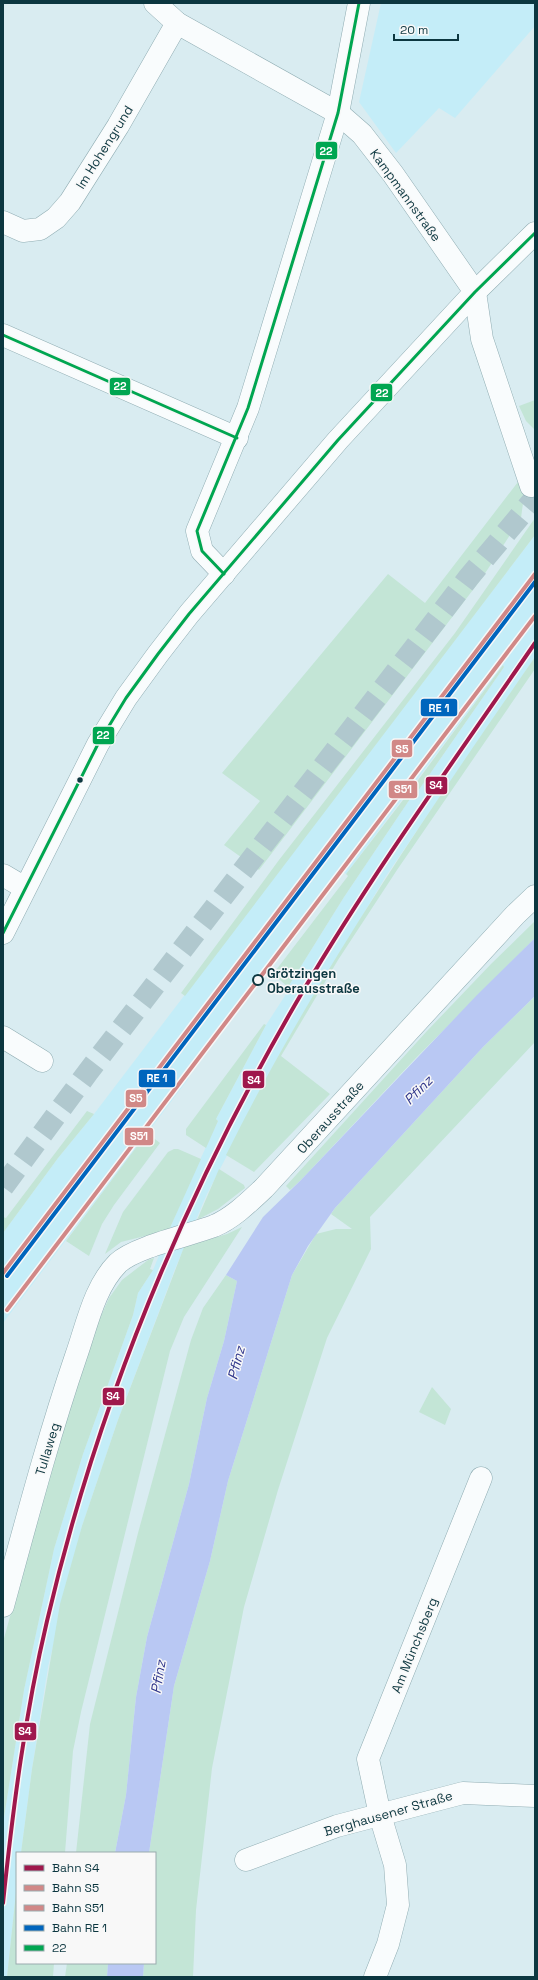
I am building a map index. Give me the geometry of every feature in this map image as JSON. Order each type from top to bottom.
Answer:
[{"type":"street","name":"Kampmannstraße","points":[[155,3],[177,23],[338,113],[362,134],[393,174],[475,292],[482,339],[531,486]]},
{"type":"street","points":[[224,574],[202,551],[197,531],[237,438],[248,408],[338,113],[359,3]]},
{"type":"street","name":"Im Hohengrund","points":[[3,222],[23,231],[40,229],[61,213],[70,202],[118,126],[177,23]]},
{"type":"street","points":[[3,933],[91,757],[126,698],[189,614],[338,440],[475,292],[535,233]]},
{"type":"street","points":[[3,335],[237,438]]},
{"type":"street","points":[[3,875],[25,888]]},
{"type":"street","name":"Oberausstraße","points":[[97,1295],[112,1270],[126,1258],[215,1225],[251,1201],[504,926],[535,896]]},
{"type":"street","points":[[3,1037],[42,1061]]},
{"type":"street","name":"Tullaweg","points":[[3,1606],[42,1462],[97,1295]]},
{"type":"street","name":"Am Münchsberg","points":[[375,1977],[388,1944],[398,1906],[395,1865],[380,1815],[368,1759],[481,1478]]},
{"type":"street","name":"Berghausener Straße","points":[[246,1860],[337,1826],[463,1793],[535,1796]]},
{"type":"shaded area","points":[[381,3],[535,3],[535,26],[455,118],[439,108],[396,153],[359,102]]},
{"type":"shaded area","points":[[535,535],[535,657],[386,876],[279,1055],[207,1194],[175,1269],[118,1420],[82,1526],[48,1667],[21,1852],[16,1852],[16,1892],[7,1977],[3,1977],[3,1824],[24,1690],[54,1549],[83,1454],[133,1315],[138,1293],[153,1270],[182,1199],[218,1121],[216,1119],[266,1025],[290,988],[288,987],[344,897],[416,790],[418,791],[504,667],[503,665],[346,874],[342,871],[187,1076],[189,1078],[3,1323],[3,1233],[58,1158],[94,1114]]},
{"type":"green space","points":[[535,400],[535,430],[526,421],[519,406]]},
{"type":"green space","points":[[521,478],[524,496],[521,518],[482,578],[259,870],[224,845],[260,801],[222,773],[388,574],[425,603]]},
{"type":"green space","points":[[535,518],[535,535],[185,996],[181,993],[279,860],[455,633]]},
{"type":"green space","points":[[535,657],[535,669],[397,870],[338,960],[281,1056],[330,1094],[254,1172],[226,1155],[260,1090],[295,1026],[411,839]]},
{"type":"green space","points":[[503,665],[504,667],[418,791],[416,790],[344,897],[288,987],[273,974],[348,876],[346,874],[410,791]]},
{"type":"green space","points":[[535,921],[535,938],[415,1059],[290,1190],[286,1186],[427,1031],[491,964]]},
{"type":"green space","points":[[535,996],[535,1042],[370,1217],[371,1249],[327,1338],[278,1490],[244,1607],[212,1768],[196,1910],[193,1977],[143,1977],[144,1964],[156,1964],[156,1852],[149,1852],[174,1686],[210,1561],[228,1481],[292,1275],[316,1234],[336,1229],[352,1229],[331,1214],[335,1208],[483,1047]]},
{"type":"green space","points":[[264,1024],[266,1025],[216,1119],[218,1121],[206,1148],[186,1135],[186,1129]]},
{"type":"green space","points":[[87,1111],[94,1114],[58,1158],[3,1233],[3,1217],[6,1218]]},
{"type":"green space","points":[[147,1133],[160,1143],[114,1205],[102,1224],[89,1256],[66,1241]]},
{"type":"green space","points":[[178,1149],[201,1159],[169,1230],[121,1242],[105,1254],[123,1212],[168,1152]]},
{"type":"green space","points":[[219,1169],[244,1185],[245,1188],[218,1209],[197,1220]]},
{"type":"green space","points":[[242,1227],[184,1317],[170,1351],[81,1712],[73,1751],[65,1852],[21,1852],[32,1769],[60,1604],[82,1526],[118,1420],[184,1247],[227,1234]]},
{"type":"green space","points":[[154,1258],[150,1269],[153,1270],[138,1293],[133,1315],[83,1454],[54,1549],[24,1690],[3,1824],[3,1642],[80,1363],[109,1298],[122,1280],[148,1260]]},
{"type":"green space","points":[[226,1275],[237,1281],[224,1341],[207,1398],[189,1484],[147,1637],[136,1697],[126,1795],[115,1852],[76,1852],[90,1724],[138,1533],[191,1340],[203,1308]]},
{"type":"green space","points":[[432,1387],[451,1409],[445,1425],[419,1412]]},
{"type":"green space","points":[[16,1892],[16,1964],[54,1964],[53,1977],[7,1977]]},
{"type":"green space","points":[[67,1964],[108,1964],[107,1977],[65,1977]]},
{"type":"water","name":"Pfinz","points":[[535,938],[535,996],[483,1047],[335,1208],[308,1246],[292,1275],[228,1481],[210,1561],[174,1686],[149,1852],[115,1852],[126,1795],[136,1697],[147,1637],[189,1484],[207,1398],[224,1341],[237,1281],[226,1275],[263,1217],[301,1180],[477,995]]},
{"type":"water","points":[[108,1964],[144,1964],[143,1977],[107,1977]]},
{"type":"tunnel","points":[[3,1187],[88,1072],[469,577],[535,498]]},
{"type":"rail line","name":"S5","points":[[3,1273],[535,574]]},
{"type":"rail line","name":"S51","points":[[7,1310],[535,616]]},
{"type":"rail line","name":"S4","points":[[3,1903],[20,1761],[32,1691],[47,1621],[68,1538],[93,1456],[151,1296],[185,1218],[222,1141],[261,1065],[303,991],[330,946],[387,858],[535,643]]},
{"type":"transit line","name":"22","points":[[224,574],[202,551],[197,531],[248,408],[338,113],[359,3]]},
{"type":"transit line","name":"22","points":[[3,933],[98,744],[126,698],[158,654],[189,614],[338,440],[475,292],[535,233]]},
{"type":"transit line","name":"22","points":[[3,335],[237,438]]},
{"type":"transit line","points":[[7,1276],[535,582]]},
{"type":"place","name":"Grötzingen Oberausstraße","points":[[258,980]]}]
